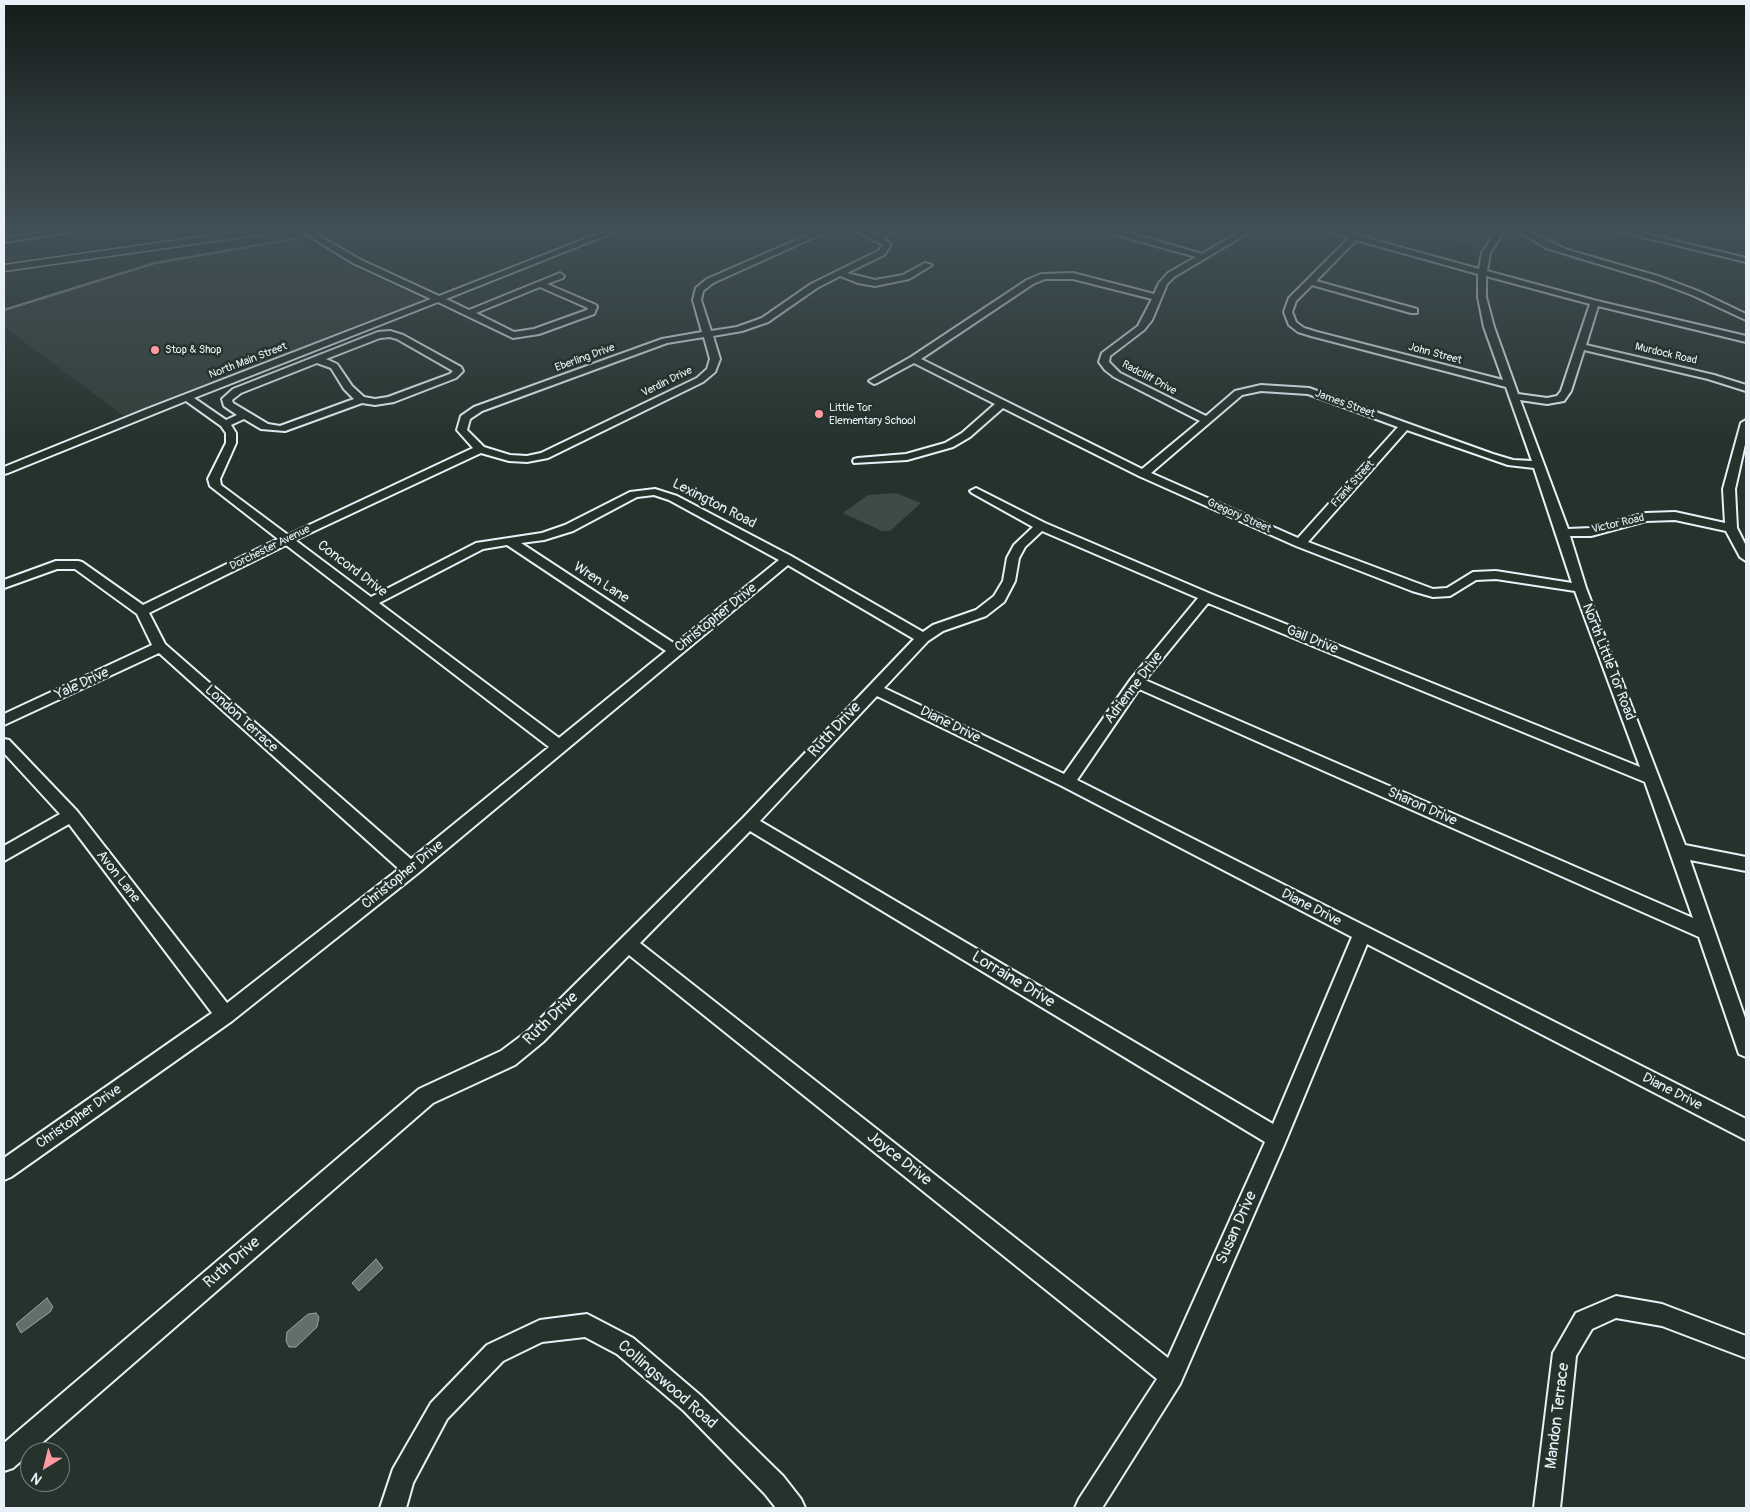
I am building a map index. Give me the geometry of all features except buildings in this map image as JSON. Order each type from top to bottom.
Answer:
[{"type":"street","name":"North Main Street","points":[[4,471],[187,397],[435,302]]},
{"type":"street","points":[[443,302],[512,335],[536,332],[591,312],[593,307],[580,302]]},
{"type":"street","points":[[469,313],[497,302]]},
{"type":"street","name":"Verdin Drive","points":[[480,449],[509,458],[527,459],[544,456],[700,380],[712,370],[715,359],[697,302]]},
{"type":"street","name":"Eberling Drive","points":[[480,449],[462,430],[465,418],[478,409],[665,341],[739,329],[765,320],[789,302]]},
{"type":"street","points":[[874,381],[914,359],[1001,302]]},
{"type":"street","name":"Radcliff Drive","points":[[1154,302],[1147,320],[1141,328],[1112,348],[1105,355],[1104,362],[1117,375],[1206,420]]},
{"type":"street","name":"John Street","points":[[1291,302],[1288,312],[1292,322],[1301,330],[1511,390]]},
{"type":"street","points":[[1380,302],[1414,311]]},
{"type":"street","name":"North Little Tor Road","points":[[1483,302],[1483,308],[1563,533],[1580,588],[1679,851],[1746,1048]]},
{"type":"street","points":[[1590,302],[1746,339]]},
{"type":"street","points":[[1713,302],[1746,317]]},
{"type":"street","points":[[1511,390],[1547,401],[1560,399],[1566,391],[1595,303]]},
{"type":"street","points":[[390,334],[400,337],[456,366],[458,372],[453,376],[390,400],[375,402],[361,400],[281,429],[265,427],[228,404],[227,399],[237,391],[378,335],[390,334]]},
{"type":"street","name":"Murdock Road","points":[[1580,346],[1710,377],[1746,388]]},
{"type":"street","points":[[317,359],[334,366],[348,387],[361,400]]},
{"type":"street","name":"Gregory Street","points":[[914,359],[1143,474],[1300,543],[1433,593],[1450,592],[1473,576],[1496,575],[1580,588]]},
{"type":"street","name":"James Street","points":[[1143,474],[1239,393],[1261,388],[1289,388],[1309,391],[1488,456],[1512,463],[1538,465]]},
{"type":"street","points":[[187,397],[225,424],[244,415]]},
{"type":"street","points":[[858,461],[907,457],[949,445],[966,435],[1002,403]]},
{"type":"street","points":[[1746,422],[1729,489],[1731,528],[1746,557]]},
{"type":"street","name":"Concord Drive","points":[[225,424],[231,433],[231,443],[214,479],[216,486],[559,746]]},
{"type":"street","name":"Frank Street","points":[[1300,543],[1405,426]]},
{"type":"street","name":"Dorchester Avenue","points":[[142,611],[288,539],[480,449]]},
{"type":"street","name":"Gail Drive","points":[[976,491],[1041,526],[1206,597],[1652,778]]},
{"type":"street","name":"Lexington Road","points":[[371,602],[480,546],[544,536],[569,528],[634,494],[655,492],[673,498],[787,559],[923,638]]},
{"type":"street","name":"Victor Road","points":[[1563,533],[1591,532],[1646,517],[1675,516],[1731,528]]},
{"type":"street","name":"Ruth Drive","points":[[4,1459],[426,1096],[508,1058],[536,1036],[749,822],[923,638],[938,628],[982,613],[999,598],[1009,581],[1013,558],[1020,545],[1041,526]]},
{"type":"street","name":"Wren Lane","points":[[509,541],[676,651]]},
{"type":"street","name":"Christopher Drive","points":[[4,1170],[225,1015],[411,869],[787,559]]},
{"type":"street","name":"London Terrace","points":[[4,584],[56,565],[78,565],[142,611],[160,647],[411,869]]},
{"type":"street","name":"Adrienne Drive","points":[[1067,782],[1136,682],[1206,597]]},
{"type":"street","name":"Yale Drive","points":[[4,720],[160,647]]},
{"type":"street","name":"Sharon Drive","points":[[1136,682],[1707,932]]},
{"type":"street","name":"Diane Drive","points":[[875,689],[1067,782],[1362,935],[1746,1130]]},
{"type":"street","name":"Avon Lane","points":[[4,744],[71,815],[225,1015]]},
{"type":"street","points":[[4,854],[71,815]]},
{"type":"street","name":"Lorraine Drive","points":[[749,822],[1277,1138]]},
{"type":"street","points":[[1679,851],[1746,864]]},
{"type":"street","name":"Susan Drive","points":[[1088,1508],[1172,1376],[1277,1138],[1362,935]]},
{"type":"street","name":"Joyce Drive","points":[[627,943],[1172,1376]]},
{"type":"street","name":"Mandon Terrace","points":[[1547,1508],[1565,1353],[1584,1321],[1616,1307],[1662,1315],[1746,1347]]},
{"type":"street","name":"Collingswood Road","points":[[393,1508],[402,1478],[439,1411],[495,1353],[540,1331],[587,1325],[625,1346],[692,1403],[774,1485],[792,1508]]},
{"type":"shaded area","points":[[37,302],[419,302],[125,417],[4,327],[4,312]]},
{"type":"shaded area","points":[[896,493],[921,503],[890,531],[882,531],[843,513],[868,495]]},
{"type":"shaded area","points":[[376,1259],[383,1268],[359,1291],[352,1283]]},
{"type":"shaded area","points":[[47,1298],[53,1307],[50,1312],[21,1333],[16,1324]]},
{"type":"shaded area","points":[[316,1313],[319,1317],[317,1327],[296,1347],[289,1347],[286,1341],[287,1332],[308,1314]]},
{"type":"waterway","points":[[4,310],[31,302]]},
{"type":"place","name":"Stop & Shop","points":[[155,350]]},
{"type":"place","name":"Little Tor Elementary School","points":[[819,414]]}]
